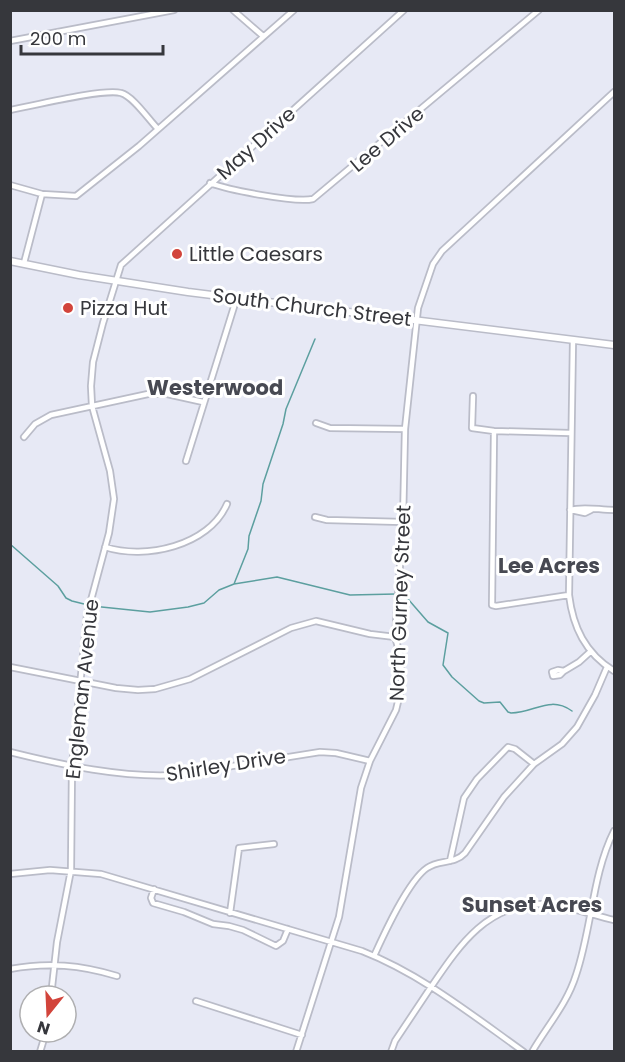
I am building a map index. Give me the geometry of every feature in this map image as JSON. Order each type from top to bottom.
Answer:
[{"type":"main road","name":"South Church Street","points":[[10,261],[116,280],[237,297],[615,345]]},
{"type":"street","points":[[10,41],[174,10]]},
{"type":"street","points":[[233,10],[263,36]]},
{"type":"street","points":[[10,185],[42,194],[76,196],[139,146],[294,10]]},
{"type":"street","name":"May Drive","points":[[116,280],[121,265],[131,254],[404,10]]},
{"type":"street","name":"Lee Drive","points":[[210,183],[224,188],[260,194],[304,201],[313,200],[539,10]]},
{"type":"street","name":"North Gurney Street","points":[[296,1052],[332,942],[342,903],[361,788],[370,761],[392,719],[398,700],[401,658],[396,637],[403,522],[405,429],[416,320],[434,264],[442,251],[615,92]]},
{"type":"street","points":[[10,110],[100,94],[121,93],[130,98],[158,129]]},
{"type":"street","points":[[24,263],[42,194]]},
{"type":"street","name":"Engleman Avenue","points":[[52,984],[71,870],[72,766],[87,615],[113,515],[113,485],[92,406],[91,386],[93,362],[116,280]]},
{"type":"street","points":[[186,461],[237,297]]},
{"type":"street","points":[[573,340],[568,595],[580,637],[590,652],[615,671]]},
{"type":"street","points":[[24,436],[35,424],[51,416],[148,394],[167,394],[203,402]]},
{"type":"street","points":[[474,396],[472,428],[494,432],[570,433]]},
{"type":"street","points":[[316,423],[330,429],[405,429]]},
{"type":"street","points":[[494,432],[492,605],[568,595]]},
{"type":"street","points":[[105,547],[131,553],[183,544],[219,518],[227,504]]},
{"type":"street","points":[[570,510],[586,508],[615,510]]},
{"type":"street","points":[[315,517],[327,520],[403,522]]},
{"type":"street","points":[[10,667],[138,690],[173,685],[210,670],[291,628],[316,621],[369,634],[396,637]]},
{"type":"street","points":[[564,671],[590,652]]},
{"type":"street","points":[[374,956],[387,928],[417,877],[432,864],[458,860],[465,853],[504,797],[534,764],[562,744],[577,727],[607,667]]},
{"type":"street","points":[[450,861],[464,798],[477,779],[508,747],[515,749],[534,764]]},
{"type":"street","name":"Shirley Drive","points":[[10,752],[72,766],[164,776],[320,752],[336,753],[370,761]]},
{"type":"street","points":[[532,1052],[565,1001],[575,978],[606,853],[615,831]]},
{"type":"street","points":[[230,913],[239,848],[273,844]]},
{"type":"street","points":[[10,874],[34,870],[71,870],[102,874],[374,956],[410,973],[524,1052]]},
{"type":"street","points":[[154,889],[151,898],[153,903],[213,924],[243,930],[276,946],[284,941],[288,929]]},
{"type":"street","points":[[390,1052],[395,1041],[461,944],[480,924],[520,906],[544,904],[615,920]]},
{"type":"street","points":[[10,969],[54,964],[88,967],[117,976]]},
{"type":"street","points":[[196,1001],[302,1035]]},
{"type":"waterway","points":[[234,584],[248,549],[249,536],[261,501],[263,484],[286,409],[315,339]]},
{"type":"waterway","points":[[10,544],[58,586],[66,598],[88,605]]},
{"type":"waterway","points":[[92,606],[150,612],[188,607],[204,603],[219,590],[234,584],[277,577],[350,595],[396,594]]},
{"type":"waterway","points":[[400,595],[408,599],[428,622],[448,633],[443,665],[452,677],[479,701],[500,702],[511,713],[549,705],[564,706],[572,711]]},
{"type":"place","name":"Little Caesars","points":[[177,254]]},
{"type":"place","name":"Pizza Hut","points":[[68,308]]},
{"type":"district","name":"Westerwood","points":[[215,387]]},
{"type":"district","name":"Lee Acres","points":[[549,565]]},
{"type":"district","name":"Sunset Acres","points":[[532,904]]}]
